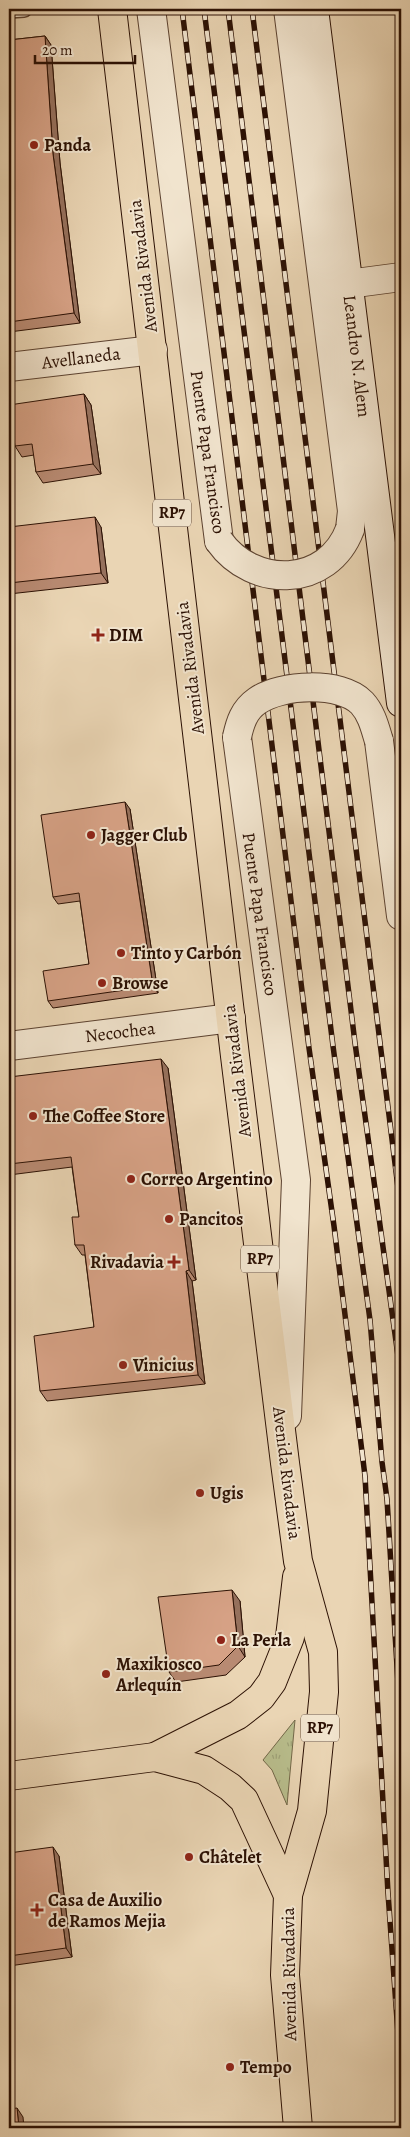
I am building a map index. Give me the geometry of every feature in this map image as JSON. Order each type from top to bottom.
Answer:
[{"type":"main road","name":"Avenida Rivadavia","points":[[112,9],[285,1463],[298,1561],[323,1652],[324,1692],[312,1811],[288,1895],[285,1976],[298,2128]]},
{"type":"main road","points":[[9,1776],[155,1757],[238,1715],[261,1697],[272,1682],[290,1637],[298,1561]]},
{"type":"main road","points":[[155,1757],[204,1770],[230,1787],[244,1800],[288,1895]]},
{"type":"street","name":"Puente Papa Francisco","points":[[151,9],[219,541],[229,555],[240,562],[262,573],[288,576],[308,571],[327,563],[345,543],[350,529],[352,512],[288,9]]},
{"type":"street","name":"Leandro N. Alem","points":[[314,9],[401,702]]},
{"type":"street","points":[[348,284],[401,277]]},
{"type":"street","name":"Avellaneda","points":[[9,367],[153,350]]},
{"type":"street","name":"Puente Papa Francisco","points":[[285,1463],[296,1180],[237,737],[242,718],[257,701],[280,691],[303,688],[327,688],[346,693],[361,702],[371,715],[379,741],[401,916]]},
{"type":"street","name":"Necochea","points":[[9,1046],[231,1018]]},
{"type":"lane","points":[[9,10],[24,9]]},
{"type":"green space","points":[[295,1720],[287,1805],[272,1770],[263,1760]]},
{"type":"building","points":[[45,36],[53,154],[74,313],[9,322],[9,40]]},
{"type":"building","points":[[84,394],[93,464],[36,472],[32,444],[15,446],[9,405]]},
{"type":"building","points":[[95,517],[101,573],[9,583],[9,527]]},
{"type":"building","points":[[125,802],[153,986],[48,1001],[43,971],[89,964],[79,893],[53,897],[41,815]]},
{"type":"building","points":[[161,1059],[189,1270],[186,1271],[198,1375],[40,1391],[34,1336],[94,1327],[84,1245],[75,1245],[72,1217],[79,1217],[71,1157],[9,1164],[9,1077]]},
{"type":"building","points":[[232,1590],[238,1646],[219,1665],[169,1672],[158,1597]]},
{"type":"building","name":"Casa de Auxilio de Ramos Mejia","points":[[53,1847],[66,1948],[9,1956],[9,1853]]},
{"type":"building","points":[[17,2108],[19,2128],[9,2128],[9,2109]]},
{"type":"railway","points":[[182,9],[309,1048],[334,1226],[365,1476],[388,1893],[401,2076]]},
{"type":"railway","points":[[204,9],[333,1046],[370,1320],[387,1499],[401,1733]]},
{"type":"railway","points":[[228,9],[355,1043],[401,1378]]},
{"type":"railway","points":[[252,9],[401,1212]]},
{"type":"place","name":"Panda","points":[[34,145]]},
{"type":"place","name":"DIM","points":[[98,635]]},
{"type":"place","name":"Jagger Club","points":[[91,835]]},
{"type":"place","name":"Tinto y Carbón","points":[[121,953]]},
{"type":"place","name":"Browse","points":[[102,983]]},
{"type":"place","name":"The Coffee Store","points":[[33,1116]]},
{"type":"place","name":"Correo Argentino","points":[[131,1179]]},
{"type":"place","name":"Pancitos","points":[[169,1219]]},
{"type":"place","name":"Rivadavia","points":[[174,1262]]},
{"type":"place","name":"Vinicius","points":[[123,1365]]},
{"type":"place","name":"Ugis","points":[[200,1493]]},
{"type":"place","name":"La Perla","points":[[221,1640]]},
{"type":"place","name":"Maxikiosco Arlequín","points":[[106,1674]]},
{"type":"place","name":"Châtelet","points":[[189,1857]]},
{"type":"place","name":"Casa de Auxilio de Ramos Mejia","points":[[37,1910]]},
{"type":"place","name":"Tempo","points":[[230,2067]]}]
